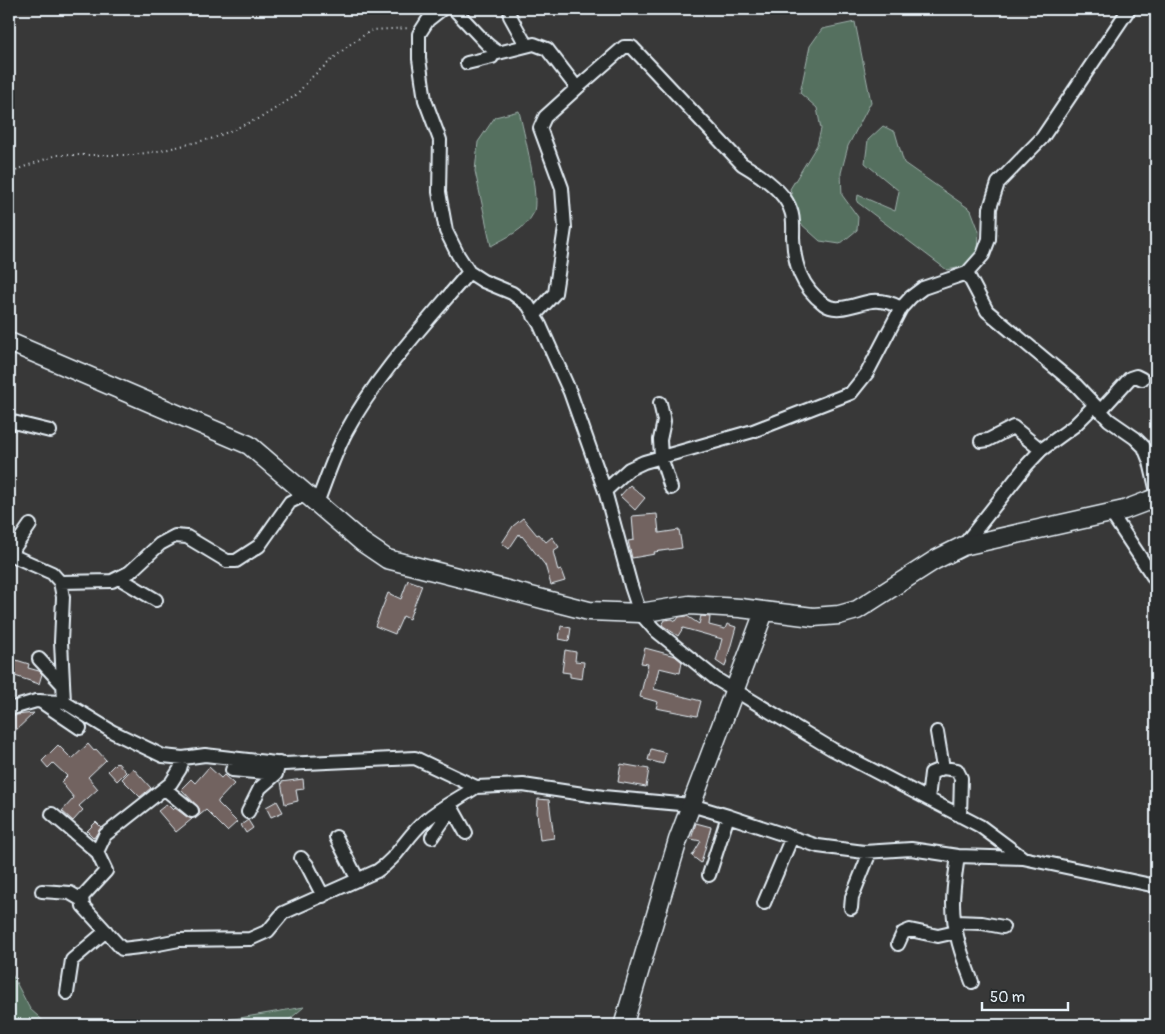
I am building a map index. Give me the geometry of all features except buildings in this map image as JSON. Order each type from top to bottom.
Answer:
[{"type":"street","points":[[442,9],[428,20],[420,34],[419,60],[425,100],[440,140],[439,192],[446,231],[458,255],[470,272],[483,281],[512,293],[528,306],[534,316],[570,392],[605,491],[640,613],[654,629],[716,679],[832,749],[980,826],[1023,858]]},
{"type":"street","points":[[454,9],[498,52],[534,44],[547,49],[576,88]]},
{"type":"street","points":[[605,491],[630,469],[644,462],[753,431],[851,394],[867,373],[901,308],[911,297],[923,288],[967,273],[983,255],[989,239],[990,208],[998,183],[1042,138],[1129,9]]},
{"type":"street","points":[[510,16],[526,46]]},
{"type":"street","points":[[534,316],[556,293],[565,228],[562,188],[540,128],[545,117],[624,47],[632,48],[742,164],[760,175],[786,200],[792,212],[794,253],[803,282],[825,305],[840,308],[873,301],[889,302],[901,308]]},
{"type":"street","points":[[467,64],[492,57],[495,50]]},
{"type":"street","points":[[312,498],[345,434],[387,369],[470,272]]},
{"type":"street","points":[[967,273],[986,311],[1076,385],[1109,420],[1135,438],[1144,447],[1150,462],[1156,488]]},
{"type":"street","points":[[9,342],[249,445],[362,542],[387,559],[589,611],[640,613],[689,605],[740,608],[813,617],[839,615],[857,610],[935,560],[963,546],[1124,510],[1156,498]]},
{"type":"street","points":[[963,546],[1026,466],[1041,450],[1098,408],[1130,378],[1136,376],[1142,379]]},
{"type":"street","points":[[660,403],[664,421],[660,440],[661,457],[671,488]]},
{"type":"street","points":[[9,421],[50,431]]},
{"type":"street","points":[[981,441],[988,440],[1014,427],[1041,450]]},
{"type":"street","points":[[60,582],[112,581],[130,572],[160,544],[175,536],[187,537],[227,561],[236,561],[259,546],[290,502],[312,498]]},
{"type":"street","points":[[1111,513],[1156,581]]},
{"type":"street","points":[[30,525],[10,554],[52,573],[60,582],[63,597],[61,642],[64,702]]},
{"type":"street","points":[[118,578],[156,600]]},
{"type":"street","points":[[625,1025],[678,840],[764,612]]},
{"type":"street","points":[[39,659],[63,685]]},
{"type":"street","points":[[9,709],[36,700],[64,702],[113,732],[163,756],[183,758],[205,754],[278,769]]},
{"type":"street","points":[[40,701],[80,728]]},
{"type":"street","points":[[937,732],[943,768]]},
{"type":"street","points":[[96,852],[105,835],[171,783],[180,768],[183,758]]},
{"type":"street","points":[[232,770],[278,769],[415,758],[476,787],[522,785],[603,797],[691,805],[818,846],[870,852],[911,849],[958,856],[1023,858],[1156,886]]},
{"type":"street","points":[[928,799],[931,773],[943,768],[957,770],[961,778],[960,816]]},
{"type":"street","points":[[248,812],[260,788],[278,769]]},
{"type":"street","points":[[52,814],[96,852],[106,872],[82,897],[83,906],[122,949],[179,940],[250,939],[268,931],[283,913],[358,880],[389,864],[405,841],[426,820],[451,806],[476,787]]},
{"type":"street","points":[[165,789],[192,811]]},
{"type":"street","points":[[451,806],[466,833]]},
{"type":"street","points":[[432,837],[451,806]]},
{"type":"street","points":[[709,876],[728,816]]},
{"type":"street","points":[[336,837],[358,880]]},
{"type":"street","points":[[764,903],[792,837]]},
{"type":"street","points":[[851,908],[852,897],[870,852]]},
{"type":"street","points":[[958,856],[953,903],[955,927],[961,955],[972,982]]},
{"type":"street","points":[[301,858],[307,865],[323,896]]},
{"type":"street","points":[[42,891],[70,893],[82,900]]},
{"type":"street","points":[[898,944],[903,933],[910,930],[938,936],[955,927],[982,923],[1003,927]]},
{"type":"street","points":[[67,993],[72,960],[106,931]]},
{"type":"path","points":[[9,178],[18,169],[57,154],[133,155],[214,138],[262,117],[295,96],[312,77],[348,45],[372,30],[423,28]]},
{"type":"green space","points":[[855,22],[871,102],[848,146],[841,173],[842,195],[858,217],[857,230],[840,244],[820,241],[800,223],[790,189],[817,145],[821,129],[817,108],[800,93],[810,46],[822,29]]},
{"type":"green space","points":[[519,111],[533,180],[535,206],[533,214],[525,225],[491,246],[475,171],[478,142],[495,117]]},
{"type":"green space","points":[[883,126],[895,132],[904,163],[971,210],[979,231],[978,253],[967,266],[947,270],[857,202],[858,195],[895,211],[899,191],[865,163],[868,140]]},
{"type":"green space","points":[[9,969],[30,1009],[48,1025],[9,1025]]},
{"type":"green space","points":[[304,1007],[283,1025],[199,1025]]}]
